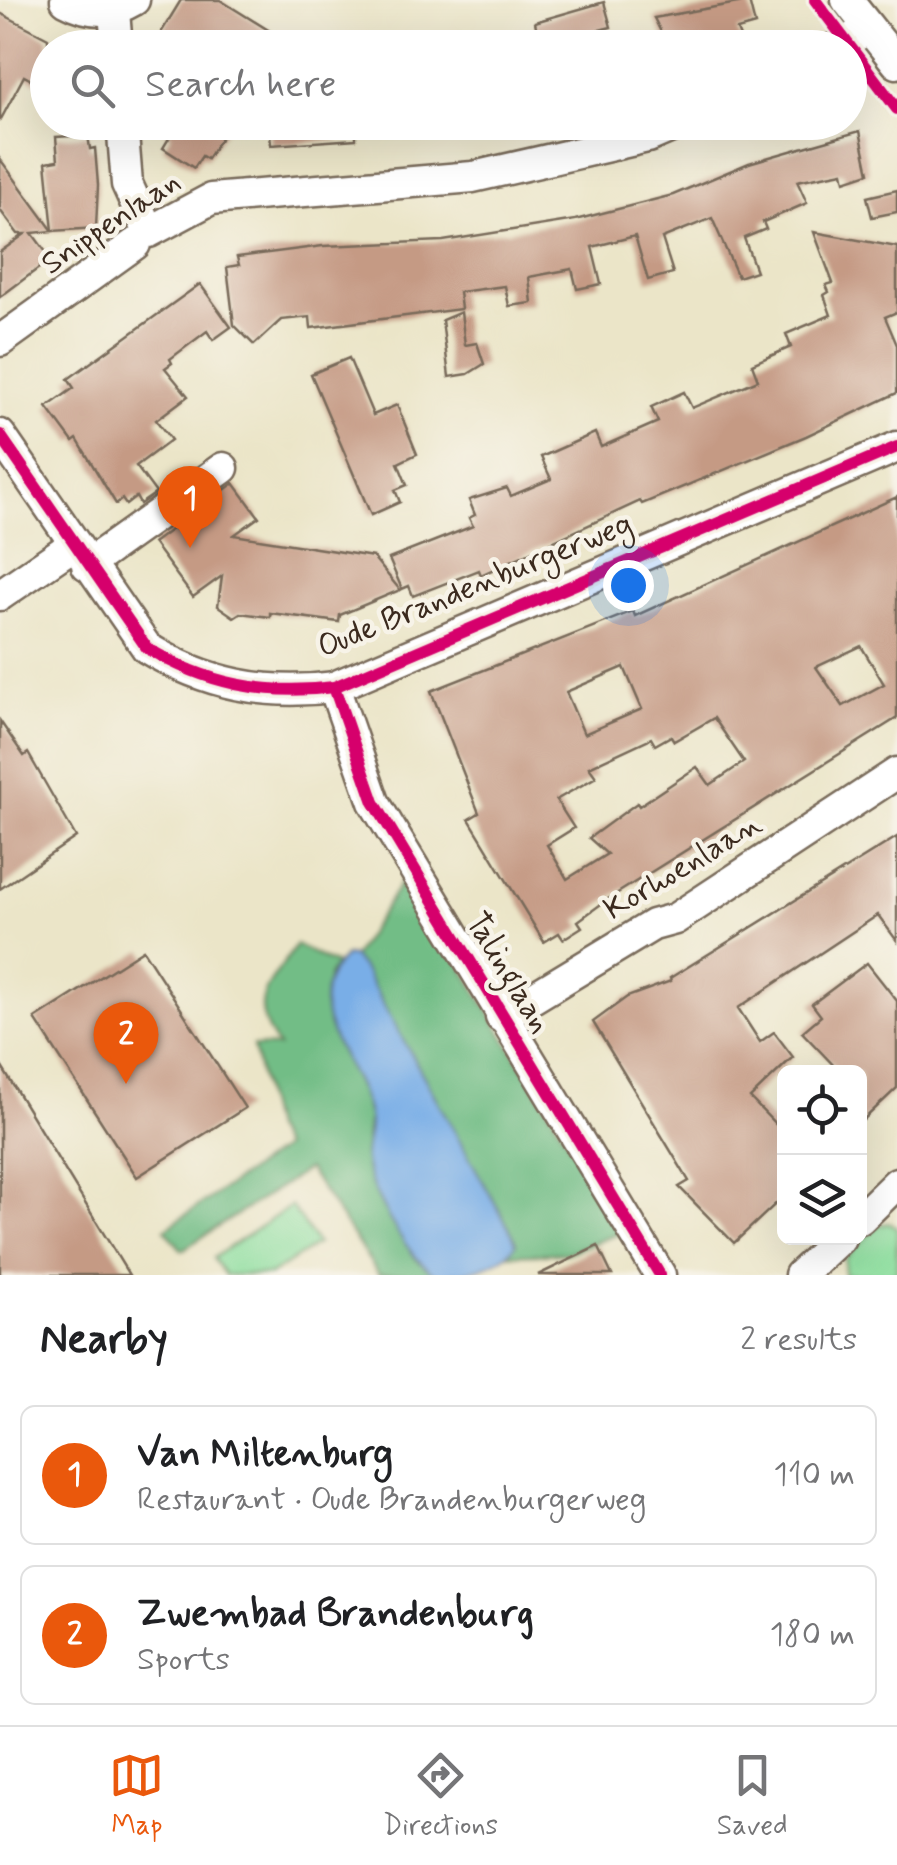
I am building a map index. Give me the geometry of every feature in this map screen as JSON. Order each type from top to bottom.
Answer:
[{"type":"street","points":[[66,0],[82,9],[124,6]]},
{"type":"street","points":[[847,0],[866,30]]},
{"type":"street","points":[[867,31],[897,63]]},
{"type":"street","points":[[123,140],[127,184],[142,238]]},
{"type":"street","name":"Snippenlaan","points":[[0,341],[142,238],[211,199],[474,177],[631,140]]},
{"type":"street","name":"Oude Brandenburgerweg","points":[[0,435],[148,648],[181,669],[232,686],[295,692],[334,686],[897,448]]},
{"type":"street","points":[[0,595],[80,555],[223,468]]},
{"type":"street","name":"Talinglaan","points":[[334,686],[374,802],[660,1275]]},
{"type":"street","name":"Korhoenlaan","points":[[502,1017],[653,925],[675,920],[897,773]]},
{"type":"street","points":[[867,1213],[895,1190]]},
{"type":"street","points":[[800,1275],[832,1245]]},
{"type":"green space","points":[[406,875],[623,1232],[567,1253],[507,1255],[512,1250],[513,1235],[353,957]]},
{"type":"green space","points":[[296,945],[336,965],[328,976],[369,1118],[364,1154],[388,1214],[416,1259],[437,1275],[379,1275],[308,1169],[182,1250],[165,1229],[283,1148],[272,1129],[253,1046],[278,1047],[268,1031],[262,1005],[270,983]]},
{"type":"green space","points":[[291,1206],[317,1244],[270,1275],[225,1275],[213,1258]]},
{"type":"green space","points":[[891,1223],[897,1228],[897,1275],[844,1275],[845,1258],[858,1245],[867,1245],[867,1236],[878,1225]]},
{"type":"water","points":[[345,956],[353,957],[365,972],[513,1235],[516,1243],[510,1251],[492,1263],[437,1275],[404,1241],[374,1189],[365,1161],[368,1115],[326,1015],[324,995],[330,976]]},
{"type":"building","points":[[181,0],[220,0],[268,30],[163,30]]},
{"type":"building","points":[[749,1],[755,25],[737,30],[660,30],[654,18]]},
{"type":"building","points":[[604,2],[611,27],[537,30],[535,22]]},
{"type":"building","points":[[0,13],[33,30],[30,79],[24,76],[0,121]]},
{"type":"building","points":[[56,140],[89,140],[90,149],[95,148],[96,228],[53,231],[46,162],[58,160]]},
{"type":"building","points":[[168,140],[219,140],[207,159],[202,156],[194,168],[163,148]]},
{"type":"building","points":[[271,140],[342,140],[271,145]]},
{"type":"building","points":[[829,140],[862,140],[869,173],[845,181],[843,172],[797,181],[807,203],[763,222],[766,229],[744,238],[756,271],[738,277],[712,218],[662,238],[673,273],[648,280],[635,236],[592,247],[601,284],[577,289],[572,269],[529,277],[532,303],[509,306],[505,286],[459,292],[461,309],[311,328],[310,317],[281,320],[254,345],[234,325],[227,267],[239,265],[237,257],[323,246],[443,241],[575,220],[673,195],[749,163]]},
{"type":"building","points":[[0,159],[53,231],[32,233],[51,259],[0,297],[0,252],[25,234],[18,234],[0,210]]},
{"type":"building","points":[[897,190],[897,212],[872,217],[867,197]]},
{"type":"building","points":[[814,232],[897,247],[897,312],[885,317],[897,345],[897,393],[806,436],[642,504],[640,501],[481,575],[479,570],[413,596],[409,586],[402,589],[389,559],[473,526],[469,518],[475,515],[469,500],[507,488],[511,496],[551,479],[541,457],[595,433],[601,447],[658,422],[651,407],[684,392],[692,408],[758,380],[752,364],[791,347],[786,334],[831,315],[824,295],[829,292],[826,285],[833,283]]},
{"type":"building","points":[[200,284],[231,327],[213,340],[207,331],[170,359],[172,363],[165,368],[188,396],[156,420],[171,440],[136,466],[156,493],[140,504],[136,497],[126,505],[122,499],[116,504],[77,439],[73,442],[47,407],[74,388],[68,379]]},
{"type":"building","points":[[461,312],[465,345],[477,343],[484,364],[468,374],[449,377],[442,320]]},
{"type":"building","points":[[349,358],[373,415],[397,405],[417,454],[398,463],[407,485],[395,490],[400,502],[371,515],[311,374]]},
{"type":"building","points":[[234,483],[259,517],[234,535],[373,557],[400,590],[340,615],[339,622],[270,613],[270,617],[240,613],[234,617],[218,606],[222,576],[193,597],[153,543]]},
{"type":"building","points":[[897,497],[897,718],[608,899],[578,921],[582,927],[563,939],[559,933],[544,942],[469,819],[479,813],[431,691],[633,611],[635,616]],"holes":[[[861,646],[884,684],[843,706],[816,667]],[[624,667],[642,709],[584,734],[566,692]],[[714,718],[744,762],[710,785],[697,767],[639,806],[637,803],[589,838],[607,854],[567,879],[547,845],[574,828],[556,800],[596,777],[589,767],[651,738],[655,745],[671,736],[674,741]]]},
{"type":"building","points":[[0,721],[24,756],[28,753],[76,837],[0,889]]},
{"type":"building","points":[[897,837],[897,941],[878,915],[738,1008],[760,1042],[774,1032],[793,1057],[785,1065],[777,1065],[777,1072],[750,1098],[777,1126],[777,1203],[734,1243],[679,1187],[689,1181],[593,1022],[627,997],[671,981],[670,978]]},
{"type":"building","points":[[143,950],[245,1108],[137,1177],[35,1019]]},
{"type":"building","points":[[867,963],[897,1001],[897,1088],[867,1116],[867,1065],[833,1065],[802,1032],[821,1016],[812,1004]]},
{"type":"building","points":[[0,1064],[129,1275],[0,1275]]},
{"type":"building","points":[[598,1246],[612,1275],[538,1275]]},
{"type":"cycle path","points":[[815,0],[838,30]]},
{"type":"cycle path","points":[[867,69],[897,109]]},
{"type":"cycle path","points":[[0,435],[147,648],[214,679],[284,690],[334,687],[897,447]]},
{"type":"cycle path","points":[[334,687],[374,802],[660,1275]]},
{"type":"place","name":"Van Miltenburg","points":[[190,548]]},
{"type":"place","name":"Zwembad Brandenburg","points":[[126,1084]]}]
